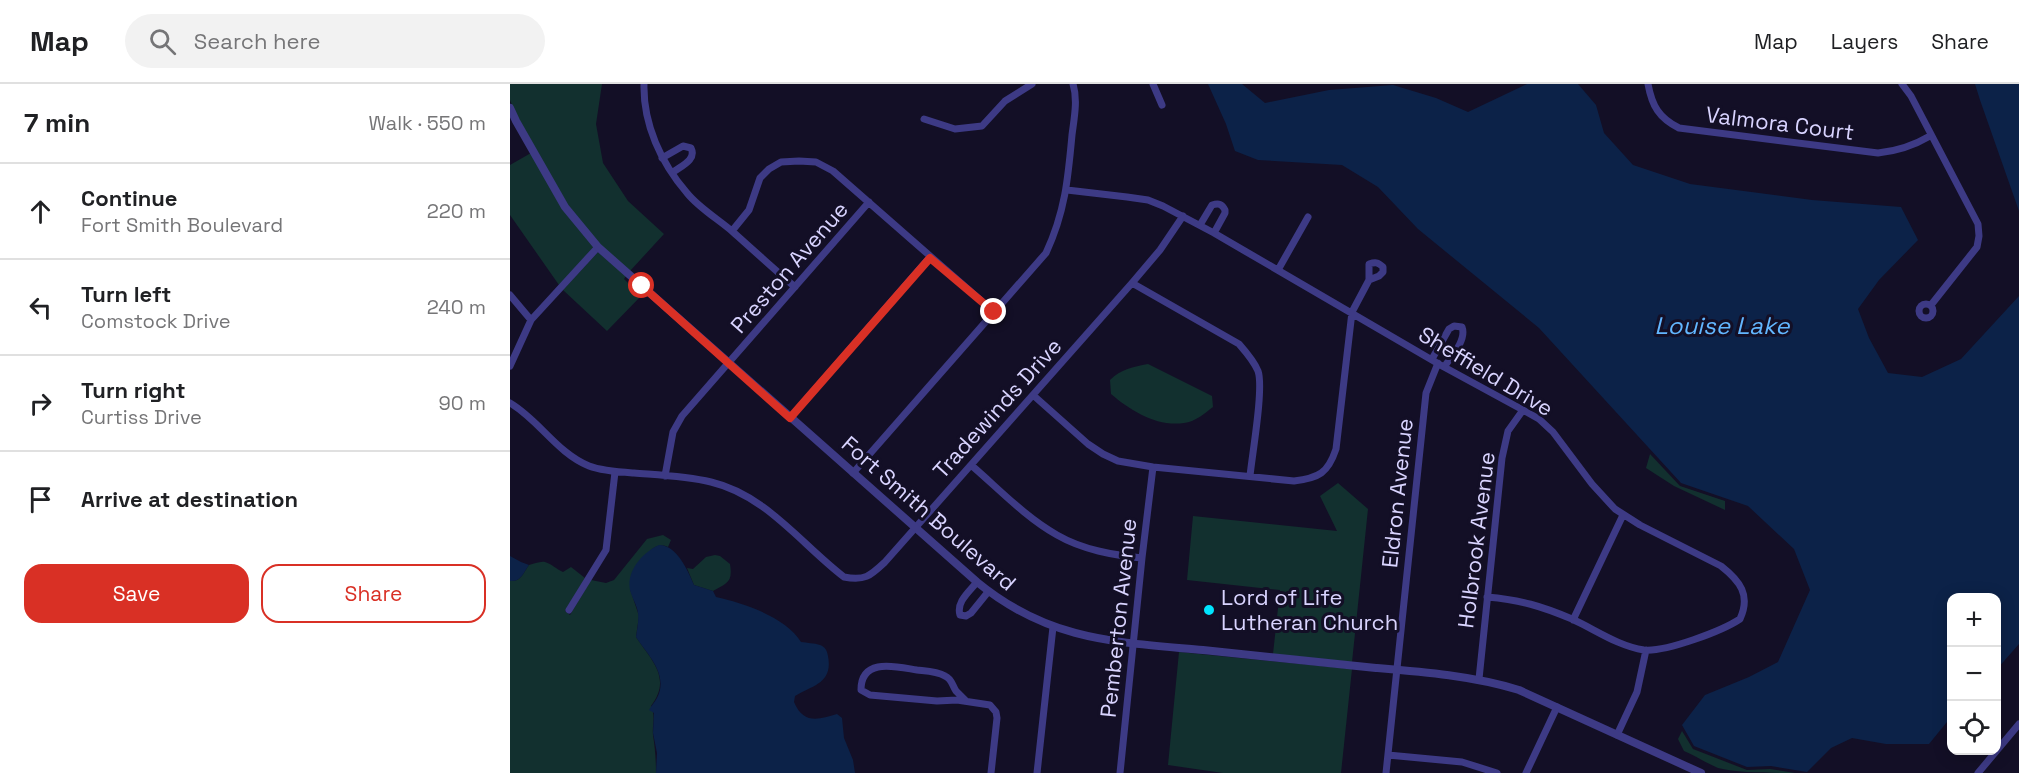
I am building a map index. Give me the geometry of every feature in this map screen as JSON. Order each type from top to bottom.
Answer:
[{"type":"street","points":[[644,84],[655,144],[688,195],[795,287]]},
{"type":"street","points":[[924,119],[955,129],[982,126],[1005,101],[1032,84]]},
{"type":"street","points":[[853,473],[1046,253],[1059,222],[1067,190],[1074,112],[1073,84]]},
{"type":"street","points":[[1153,84],[1162,105]]},
{"type":"street","name":"Valmora Court","points":[[1648,84],[1656,109],[1665,121],[1679,128],[1878,153],[1897,151],[1917,144],[1930,136]]},
{"type":"street","points":[[1902,84],[1911,96],[1978,224],[1977,246],[1930,305]]},
{"type":"street","name":"Fort Smith Boulevard","points":[[510,108],[565,207],[598,247],[977,582],[1016,610],[1053,627],[1089,637],[1134,644],[1479,679],[1519,690],[1701,773]]},
{"type":"street","points":[[662,158],[683,146],[691,148],[694,154],[692,159],[672,173]]},
{"type":"street","points":[[732,231],[749,210],[760,178],[769,169],[781,162],[799,160],[816,162],[833,171],[994,312]]},
{"type":"street","name":"Sheffield Drive","points":[[1067,190],[1148,200],[1183,216],[1539,419],[1553,432],[1592,484],[1623,516],[1721,566],[1731,574],[1744,593],[1744,610],[1740,619],[1732,624],[1683,643],[1646,650],[1621,644],[1537,605],[1487,597]]},
{"type":"street","name":"Preston Avenue","points":[[665,476],[673,432],[681,416],[869,202]]},
{"type":"street","points":[[1200,225],[1212,205],[1218,203],[1222,205],[1225,213],[1214,233]]},
{"type":"street","name":"Tradewinds Drive","points":[[510,403],[534,421],[570,455],[589,466],[615,472],[710,481],[732,488],[759,503],[844,577],[865,578],[885,562],[1132,283],[1160,250],[1183,216]]},
{"type":"street","points":[[1278,270],[1308,217]]},
{"type":"street","points":[[510,366],[531,320],[598,247]]},
{"type":"street","points":[[790,418],[930,258]]},
{"type":"street","points":[[1033,395],[1088,444],[1118,461],[1153,467],[1294,481],[1313,479],[1332,462],[1336,449],[1352,312],[1369,280]]},
{"type":"street","points":[[1132,283],[1239,344],[1250,357],[1258,372],[1259,387],[1250,476]]},
{"type":"street","points":[[510,295],[531,320]]},
{"type":"street","points":[[1454,326],[1462,327],[1464,333],[1462,340],[1438,363],[1449,329],[1454,326]]},
{"type":"street","name":"Eldron Avenue","points":[[1386,773],[1426,393],[1438,363]]},
{"type":"street","name":"Holbrook Avenue","points":[[1479,679],[1502,458],[1509,431],[1523,410]]},
{"type":"street","points":[[971,465],[1038,523],[1058,536],[1098,552],[1142,558]]},
{"type":"street","name":"Pemberton Avenue","points":[[1120,773],[1153,467]]},
{"type":"street","points":[[569,610],[605,553],[615,472]]},
{"type":"street","points":[[1573,620],[1623,516]]},
{"type":"street","points":[[977,582],[960,603],[958,610],[960,615],[966,616],[971,613],[988,591]]},
{"type":"street","points":[[1037,773],[1053,627]]},
{"type":"street","points":[[1617,735],[1637,692],[1646,650]]},
{"type":"street","points":[[966,701],[950,679],[944,675],[885,665],[867,673],[861,686],[861,690],[870,695],[966,701],[990,705],[996,712],[992,773]]},
{"type":"street","points":[[1526,773],[1557,707]]},
{"type":"street","points":[[1978,773],[2019,724]]},
{"type":"street","points":[[1388,754],[1462,762],[1497,773]]},
{"type":"green space","points":[[510,84],[602,84],[596,124],[603,163],[628,201],[664,234],[630,271],[600,245],[568,205],[518,120],[510,100]]},
{"type":"green space","points":[[531,153],[594,247],[559,285],[510,215],[510,165]]},
{"type":"green space","points":[[598,252],[626,276],[624,279],[641,296],[607,331],[563,290]]},
{"type":"green space","points":[[1148,364],[1212,396],[1213,407],[1192,421],[1164,423],[1136,412],[1111,394],[1110,380],[1114,376],[1128,369]]},
{"type":"green space","points":[[1650,454],[1680,486],[1725,501],[1725,510],[1674,486],[1646,468]]},
{"type":"green space","points":[[1338,483],[1368,509],[1352,662],[1273,654],[1280,590],[1187,580],[1193,516],[1337,531],[1320,496]]},
{"type":"green space","points":[[663,535],[671,540],[668,547],[654,548],[649,553],[630,589],[639,616],[636,637],[653,662],[660,678],[660,687],[651,706],[654,717],[656,773],[510,773],[510,581],[519,578],[529,565],[539,562],[547,563],[563,572],[571,567],[585,578],[565,611],[570,615],[591,580],[606,583],[614,580],[647,539]]},
{"type":"green space","points":[[715,555],[730,564],[731,575],[728,582],[713,591],[694,585],[687,568],[693,569],[706,557]]},
{"type":"green space","points":[[1179,652],[1352,669],[1341,773],[1223,773],[1168,765]]},
{"type":"green space","points":[[1682,731],[1693,749],[1747,770],[1770,769],[1795,773],[1745,772],[1718,768],[1684,751],[1678,739]]},
{"type":"water","name":"Louise Lake","points":[[1208,84],[1242,84],[1265,103],[1329,90],[1393,85],[1436,98],[1468,112],[1527,84],[1578,84],[1596,105],[1604,133],[1633,165],[1690,184],[1812,200],[1901,207],[1918,240],[1879,280],[1858,309],[1869,338],[1888,373],[1922,377],[1961,359],[2019,296],[2019,644],[2001,664],[2001,593],[1947,593],[1947,722],[1929,744],[1886,744],[1852,738],[1831,748],[1807,772],[1771,766],[1747,767],[1694,746],[1682,725],[1705,695],[1778,662],[1810,590],[1794,549],[1748,506],[1681,483],[1539,328],[1418,229],[1378,187],[1342,165],[1258,160],[1235,151]]},
{"type":"water","points":[[1975,84],[2019,84],[2019,211],[1980,100]]},
{"type":"water","points":[[659,545],[671,549],[676,554],[694,585],[713,591],[716,597],[763,612],[785,625],[801,642],[818,644],[826,650],[829,665],[825,678],[795,696],[794,702],[802,714],[807,717],[817,719],[837,714],[842,718],[844,738],[853,760],[855,773],[656,773],[654,713],[649,710],[660,690],[659,673],[636,637],[638,613],[629,583],[637,563],[647,552]]},
{"type":"water","points":[[510,556],[529,565],[514,581],[510,581]]},
{"type":"place","name":"Lord of Life Lutheran Church","points":[[1209,610]]},
{"type":"route","points":[[642,286],[790,418],[930,258],[994,312]]}]
